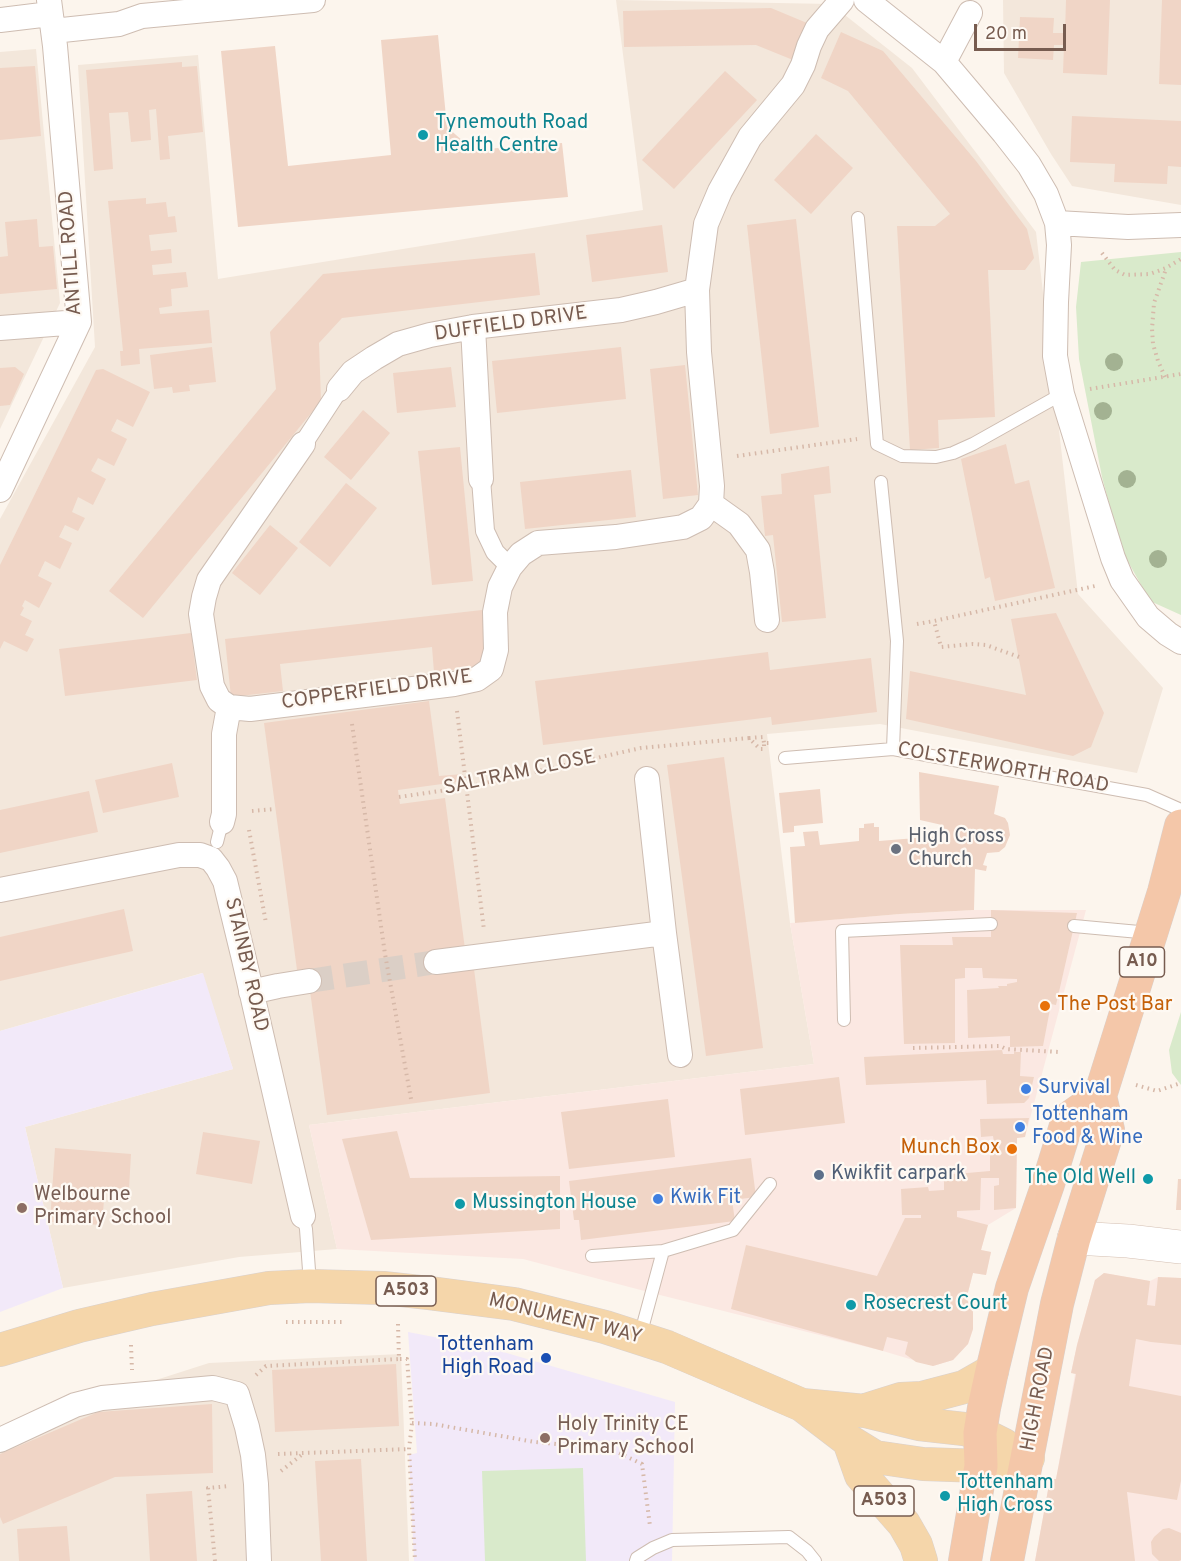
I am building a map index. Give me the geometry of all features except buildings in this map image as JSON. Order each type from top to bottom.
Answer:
[{"type":"highway","name":"A10","points":[[1100,1096],[1164,892],[1181,826]]},
{"type":"highway","points":[[965,1561],[981,1466],[980,1433],[1012,1288],[1068,1119],[1100,1096]]},
{"type":"highway","name":"HIGH ROAD","points":[[1007,1561],[1057,1304],[1074,1238],[1108,1130],[1100,1096]]},
{"type":"highway","points":[[1031,1235],[1074,1238]]},
{"type":"main road","points":[[1074,1238],[1181,1246]]},
{"type":"main road","name":"MONUMENT WAY","points":[[0,1350],[79,1326],[152,1309],[269,1288],[310,1286],[383,1288],[514,1304],[640,1337],[802,1405],[849,1442],[875,1457],[923,1464],[981,1466],[1028,1458]]},
{"type":"main road","name":"A503","points":[[865,1411],[901,1399],[922,1398],[964,1387],[992,1371]]},
{"type":"main road","name":"MONUMENT WAY","points":[[802,1405],[865,1411],[918,1424],[964,1429],[980,1433],[1028,1458]]},
{"type":"main road","name":"A503","points":[[849,1442],[861,1475],[904,1524],[916,1545],[921,1561]]},
{"type":"street","points":[[0,20],[51,15],[119,24],[142,16],[313,0]]},
{"type":"street","points":[[767,620],[758,550],[739,524],[711,504],[712,486],[699,352],[696,290],[706,224],[720,191],[750,137],[793,85],[817,29],[842,0]]},
{"type":"street","points":[[866,0],[944,62],[1029,165],[1046,195],[1057,223],[1059,245],[1055,356],[1062,394],[1113,558],[1122,580],[1149,617],[1181,642]]},
{"type":"street","points":[[944,62],[973,6]]},
{"type":"street","name":"ANTILL ROAD","points":[[0,490],[79,322],[51,15]]},
{"type":"street","points":[[1057,223],[1128,227],[1181,225]]},
{"type":"street","name":"DUFFIELD DRIVE","points":[[339,389],[353,372],[374,358],[398,344],[430,335],[473,327],[621,310],[696,290]]},
{"type":"street","points":[[0,328],[79,322]]},
{"type":"street","points":[[473,327],[485,531],[495,552],[510,567]]},
{"type":"street","points":[[0,890],[191,854],[217,841],[224,814],[224,734],[229,707],[219,700],[212,686],[201,614],[204,597],[209,580],[339,389]]},
{"type":"street","name":"COPPERFIELD DRIVE","points":[[229,707],[250,709],[454,684],[477,679],[491,669],[496,650],[495,612],[500,587],[510,567],[521,554],[538,543],[616,537],[683,526],[701,518],[711,504]]},
{"type":"street","points":[[647,779],[680,1055]]},
{"type":"street","name":"STAINBY ROAD","points":[[217,841],[218,868],[225,881],[303,1216]]},
{"type":"street","points":[[436,962],[664,933]]},
{"type":"street","points":[[251,992],[309,981]]},
{"type":"street","points":[[0,1440],[75,1405],[102,1398],[213,1388],[237,1394],[253,1455],[260,1561]]},
{"type":"lane","points":[[858,218],[877,444],[902,456],[936,457],[953,453],[1062,394]]},
{"type":"lane","points":[[881,482],[897,641],[893,749]]},
{"type":"lane","name":"COLSTERWORTH ROAD","points":[[785,758],[893,749],[1147,795],[1181,810]]},
{"type":"lane","points":[[844,1020],[842,931],[991,924]]},
{"type":"lane","points":[[1074,926],[1151,933]]},
{"type":"lane","points":[[592,1256],[663,1251],[733,1230],[770,1184]]},
{"type":"lane","name":"STAINBY ROAD","points":[[303,1216],[310,1286]]},
{"type":"lane","points":[[640,1337],[663,1251]]},
{"type":"lane","points":[[636,1561],[653,1548],[672,1540],[789,1537],[807,1551],[815,1561]]},
{"type":"path","points":[[1090,225],[1097,246],[1115,270],[1125,275],[1150,274],[1181,259]]},
{"type":"path","points":[[1166,268],[1154,303],[1152,329],[1153,344],[1166,377]]},
{"type":"path","points":[[1062,394],[1181,374]]},
{"type":"path","points":[[709,459],[876,436]]},
{"type":"path","points":[[915,625],[1122,580]]},
{"type":"path","points":[[934,621],[942,648],[973,644],[986,645],[1019,657]]},
{"type":"path","points":[[454,684],[487,955]]},
{"type":"path","points":[[349,697],[385,954],[411,1100]]},
{"type":"path","name":"SALTRAM CLOSE","points":[[399,797],[467,787],[641,748],[749,738],[760,749],[764,749],[764,744],[771,743]]},
{"type":"path","points":[[248,823],[268,932]]},
{"type":"path","points":[[913,1048],[1000,1046],[1006,1049],[1059,1052]]},
{"type":"path","points":[[1157,1091],[1181,1083]]},
{"type":"path","points":[[286,1322],[346,1322]]},
{"type":"path","points":[[388,1323],[399,1324],[399,1359]]},
{"type":"path","points":[[237,1394],[266,1366],[406,1359],[412,1423],[410,1449],[415,1561]]},
{"type":"path","points":[[412,1423],[433,1424],[535,1442],[611,1449],[642,1464],[653,1548]]},
{"type":"path","points":[[253,1455],[410,1449]]},
{"type":"path","points":[[208,1488],[215,1561]]},
{"type":"shaded area","points":[[616,0],[831,4],[912,68],[1036,232],[1078,594],[1163,688],[1137,773],[880,724],[767,734],[790,923],[814,1064],[309,1125],[337,1249],[239,1257],[63,1288],[25,1127],[233,1069],[202,973],[0,1031],[0,519],[95,347],[78,65],[198,55],[218,279],[643,210]]},
{"type":"shaded area","points":[[1003,0],[1181,0],[1181,205],[1072,186],[1004,73]]},
{"type":"shaded area","points":[[36,49],[60,303],[0,429],[0,52]]},
{"type":"shaded area","points":[[974,910],[1086,910],[1025,1137],[1017,1138],[1016,1208],[988,1225],[981,1250],[991,1252],[986,1275],[973,1273],[966,1300],[973,1312],[973,1329],[968,1344],[953,1360],[933,1366],[883,1351],[523,1259],[337,1249],[309,1125],[814,1064],[790,923]]},
{"type":"shaded area","name":"Welbourne Primary School","points":[[203,973],[233,1069],[25,1127],[63,1288],[0,1312],[0,1031]]},
{"type":"shaded area","points":[[1104,1273],[1150,1281],[1158,1277],[1181,1278],[1181,1561],[1035,1561],[1050,1479],[1056,1479],[1075,1374],[1071,1373],[1077,1345],[1095,1280]]},
{"type":"shaded area","name":"Holy Trinity CE Primary School","points":[[408,1332],[486,1347],[675,1402],[672,1561],[414,1561],[409,1455],[417,1453]]},
{"type":"shaded area","points":[[401,1354],[409,1561],[0,1561],[0,1430],[209,1363]]},
{"type":"green space","points":[[1181,252],[1181,615],[1150,601],[1121,549],[1102,477],[1079,359],[1076,307],[1081,262]]},
{"type":"green space","points":[[1181,1012],[1181,1085],[1172,1073],[1169,1050]]},
{"type":"green space","points":[[583,1468],[586,1561],[485,1561],[482,1471]]},
{"type":"tunnel","points":[[309,981],[436,962]]},
{"type":"place","name":"Tynemouth Road Health Centre","points":[[423,135]]},
{"type":"place","name":"High Cross Church","points":[[896,849]]},
{"type":"place","name":"The Post Bar","points":[[1045,1006]]},
{"type":"place","name":"Survival","points":[[1026,1089]]},
{"type":"place","name":"Tottenham Food & Wine","points":[[1020,1127]]},
{"type":"place","name":"Munch Box","points":[[1012,1149]]},
{"type":"place","name":"Kwikfit carpark","points":[[819,1175]]},
{"type":"place","name":"The Old Well","points":[[1148,1179]]},
{"type":"place","name":"Kwik Fit","points":[[658,1199]]},
{"type":"place","name":"Mussington House","points":[[460,1204]]},
{"type":"place","name":"Welbourne Primary School","points":[[22,1208]]},
{"type":"place","name":"Rosecrest Court","points":[[851,1305]]},
{"type":"place","name":"Tottenham High Road","points":[[546,1358]]},
{"type":"place","name":"Holy Trinity CE Primary School","points":[[545,1438]]},
{"type":"place","name":"Tottenham High Cross","points":[[945,1496]]}]
